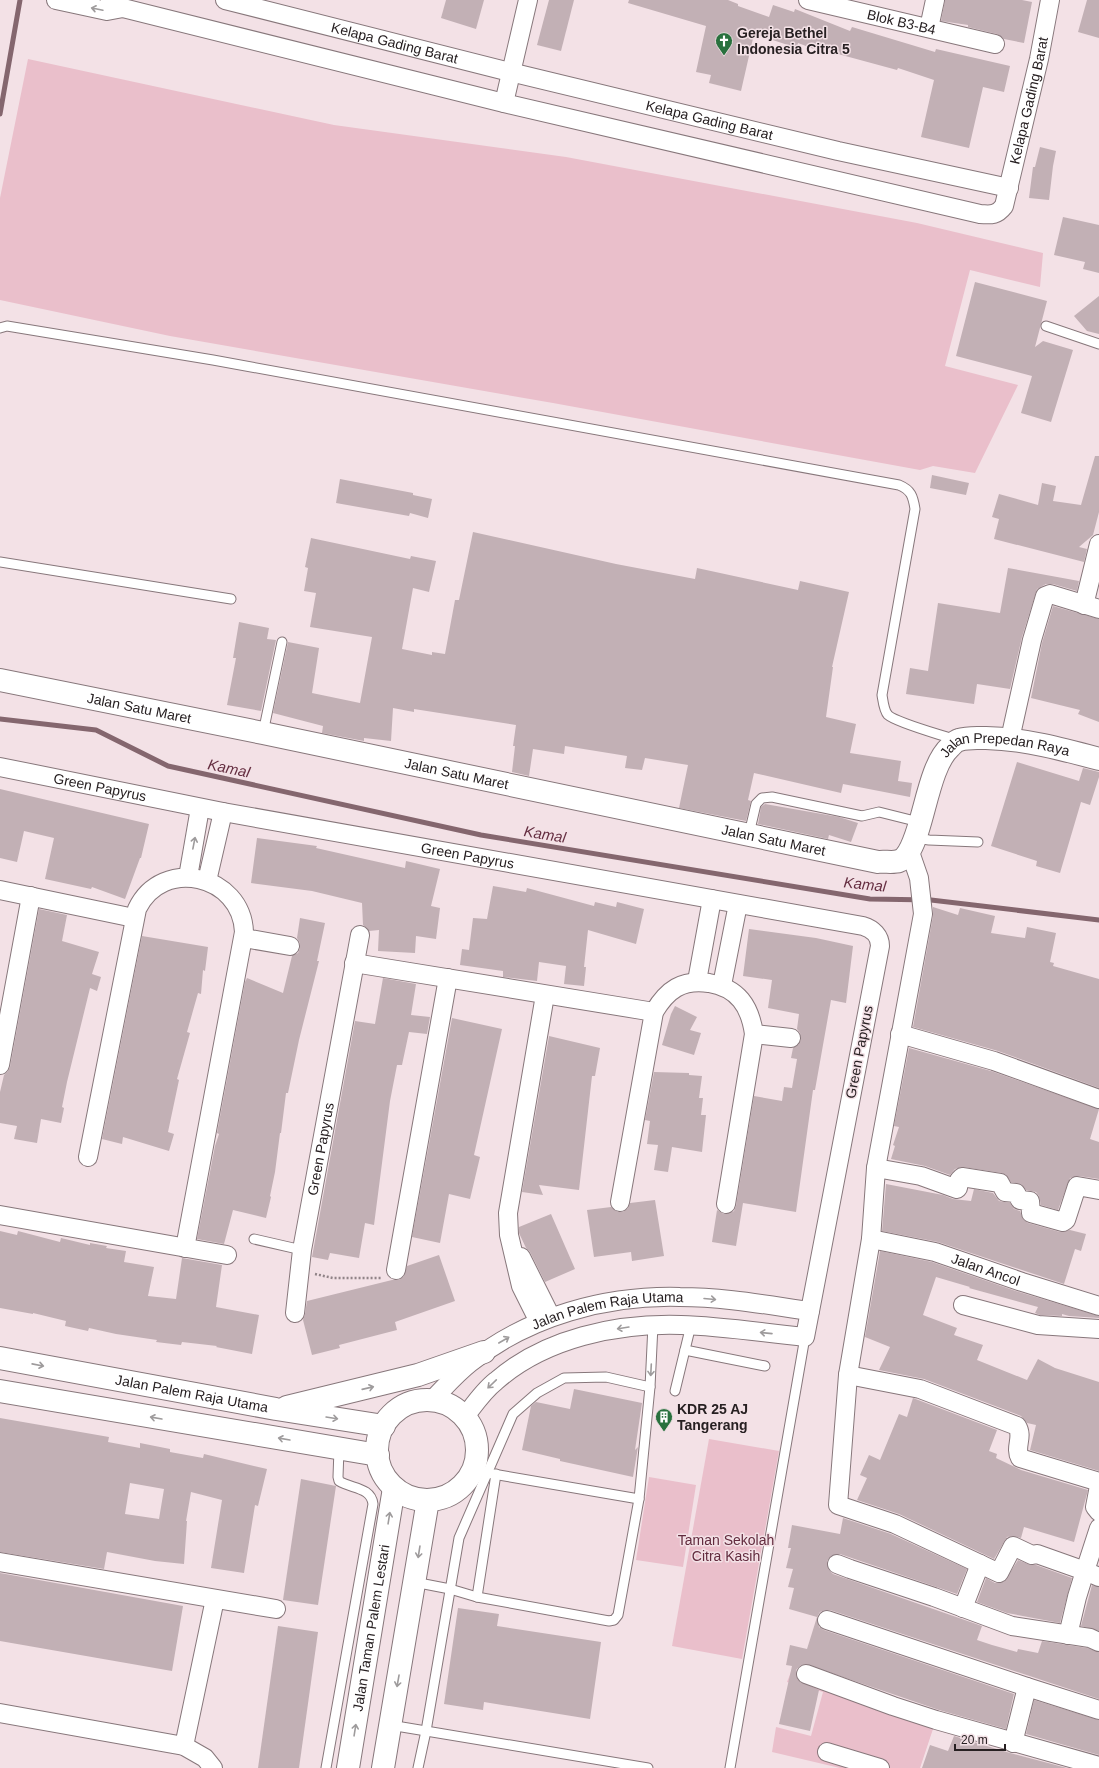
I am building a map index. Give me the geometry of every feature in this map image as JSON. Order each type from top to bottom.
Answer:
[{"type":"street","points":[[56,0],[107,11],[117,4],[504,103],[980,214],[994,215],[1000,211],[1004,206],[1009,188]]},
{"type":"street","name":"Kelapa Gading Barat","points":[[225,0],[510,72],[838,151],[1009,188],[1039,59],[1050,0]]},
{"type":"street","points":[[504,103],[528,0]]},
{"type":"street","name":"Blok B3-B4","points":[[808,0],[995,44]]},
{"type":"street","points":[[929,28],[935,0]]},
{"type":"street","points":[[1010,739],[1032,640],[1045,596],[1047,594],[1092,607],[1099,544]]},
{"type":"street","name":"Jalan Satu Maret","points":[[0,680],[263,733],[878,862],[899,861],[915,837]]},
{"type":"street","name":"Jalan Prepedan Raya","points":[[915,837],[931,779],[943,753],[958,740],[972,738],[1010,739],[1058,748],[1099,759]]},
{"type":"street","name":"Green Papyrus","points":[[0,767],[200,808],[863,926],[875,933],[880,942],[805,1337]]},
{"type":"street","points":[[188,877],[200,808]]},
{"type":"street","points":[[207,881],[223,812]]},
{"type":"street","points":[[915,837],[924,914],[900,1034],[876,1168],[871,1239],[848,1375],[838,1505],[895,1524],[999,1573],[1013,1546],[1032,1555],[1037,1554],[1092,1574]]},
{"type":"street","points":[[88,1157],[134,918],[140,902],[153,888],[170,879],[188,877],[207,881],[222,890],[236,906],[244,925],[244,938],[185,1248]]},
{"type":"street","points":[[0,890],[134,918]]},
{"type":"street","points":[[0,1065],[31,896]]},
{"type":"street","points":[[697,981],[712,899]]},
{"type":"street","points":[[722,985],[738,904]]},
{"type":"street","name":"Green Papyrus","points":[[295,1313],[302,1250],[360,935]]},
{"type":"street","points":[[244,938],[290,946]]},
{"type":"street","points":[[354,963],[654,1012]]},
{"type":"street","points":[[396,1270],[448,978]]},
{"type":"street","points":[[620,1202],[654,1012],[661,1000],[671,991],[683,984],[697,981],[722,985],[735,993],[745,1004],[752,1018],[754,1034],[726,1204]]},
{"type":"street","points":[[545,995],[508,1213],[509,1235],[521,1286],[545,1320]]},
{"type":"street","points":[[754,1034],[791,1038]]},
{"type":"street","points":[[900,1034],[994,1061],[1099,1099]]},
{"type":"street","points":[[876,1168],[921,1176],[957,1189],[960,1178],[962,1177],[1000,1183],[1005,1192],[1016,1193],[1020,1200],[1030,1201],[1031,1213],[1063,1222],[1066,1220],[1077,1186],[1099,1190]]},
{"type":"street","points":[[0,1215],[227,1255]]},
{"type":"street","name":"Jalan Ancol","points":[[871,1239],[935,1252],[1022,1282],[1099,1306]]},
{"type":"street","name":"Jalan Palem Raja Utama","points":[[431,1401],[456,1376],[484,1352],[545,1320],[605,1303],[664,1297],[735,1301],[810,1311]]},
{"type":"street","points":[[963,1305],[1038,1325],[1099,1329]]},
{"type":"street","name":"Jalan Palem Raja Utama","points":[[464,1418],[494,1382],[518,1364],[544,1350],[593,1334],[621,1328],[653,1325],[691,1325],[805,1337]]},
{"type":"street","points":[[276,1409],[418,1375],[484,1352]]},
{"type":"street","name":"Jalan Palem Raja Utama","points":[[0,1358],[276,1409],[384,1426]]},
{"type":"street","points":[[848,1375],[920,1389],[1017,1426],[1021,1436],[1018,1451],[1020,1458],[1099,1482]]},
{"type":"street","name":"Jalan Palem Raja Utama","points":[[0,1391],[378,1455]]},
{"type":"street","points":[[431,1401],[449,1406],[464,1418],[471,1428],[476,1440],[477,1452],[472,1471],[466,1482],[457,1490],[440,1499],[428,1500],[410,1497],[394,1488],[383,1473],[378,1455],[378,1440],[384,1426],[391,1416],[401,1408],[412,1403],[431,1401]]},
{"type":"street","points":[[1099,1486],[1095,1507],[1099,1512]]},
{"type":"street","name":"Jalan Taman Palem Lestari","points":[[348,1768],[358,1643],[394,1488]]},
{"type":"street","points":[[383,1768],[428,1500]]},
{"type":"street","points":[[1068,1635],[1077,1597],[1092,1574],[1099,1528]]},
{"type":"street","points":[[0,1562],[276,1609]]},
{"type":"street","points":[[837,1564],[1012,1626],[1090,1638],[1099,1642]]},
{"type":"street","points":[[963,1608],[980,1564]]},
{"type":"street","points":[[184,1746],[215,1599]]},
{"type":"street","points":[[827,1620],[1027,1688],[1099,1710]]},
{"type":"street","points":[[806,1674],[893,1706],[1013,1743],[1099,1766]]},
{"type":"street","points":[[1013,1743],[1027,1688]]},
{"type":"street","points":[[0,1714],[184,1746],[205,1758],[213,1768]]},
{"type":"street","points":[[826,1752],[880,1768]]},
{"type":"lane","points":[[0,328],[7,326],[213,360],[899,485],[907,489],[913,497],[915,509],[882,695],[883,700],[888,715],[898,720],[958,740]]},
{"type":"lane","points":[[1046,326],[1099,344]]},
{"type":"lane","points":[[0,562],[231,599]]},
{"type":"lane","points":[[263,733],[282,642]]},
{"type":"lane","points":[[749,834],[756,804],[762,798],[772,798],[862,816],[879,812],[915,837],[929,840],[978,842]]},
{"type":"lane","points":[[254,1239],[302,1250]]},
{"type":"lane","points":[[414,1582],[450,1589],[477,1597],[609,1622],[614,1620],[618,1615],[639,1499],[650,1387],[653,1325]]},
{"type":"lane","points":[[675,1391],[691,1325]]},
{"type":"lane","points":[[730,1768],[805,1337]]},
{"type":"lane","points":[[685,1350],[765,1366]]},
{"type":"lane","points":[[418,1768],[426,1731],[459,1538],[513,1414],[536,1393],[564,1378],[606,1377],[650,1387]]},
{"type":"lane","points":[[326,1768],[358,1643],[373,1504],[372,1497],[369,1492],[339,1481],[339,1449]]},
{"type":"lane","points":[[487,1473],[639,1499]]},
{"type":"lane","points":[[477,1597],[496,1474]]},
{"type":"lane","points":[[390,1725],[648,1768]]},
{"type":"path","points":[[299,1271],[333,1278],[383,1278],[396,1270]]},
{"type":"green space","points":[[28,59],[334,125],[566,157],[917,223],[1043,253],[1040,287],[970,270],[945,366],[1018,385],[975,473],[933,466],[920,470],[553,403],[170,336],[0,300],[0,198]]},
{"type":"green space","name":"Taman Sekolah Citra Kasih","points":[[709,1439],[779,1451],[742,1659],[672,1646]]},
{"type":"green space","points":[[649,1477],[696,1485],[683,1567],[636,1560]]},
{"type":"green space","points":[[791,1672],[935,1723],[920,1768],[840,1768],[772,1752],[776,1727],[811,1736],[823,1692],[787,1682]]},
{"type":"building","points":[[446,0],[484,0],[476,29],[441,18]]},
{"type":"building","points":[[549,0],[574,0],[561,51],[537,45]]},
{"type":"building","points":[[629,0],[728,0],[738,4],[738,6],[769,17],[773,5],[794,12],[795,9],[850,31],[852,27],[935,52],[936,49],[1010,66],[1004,92],[983,87],[969,148],[921,137],[934,80],[898,68],[897,70],[838,55],[815,47],[814,49],[798,43],[797,48],[754,34],[741,91],[709,83],[711,75],[696,72],[706,26],[628,3]]},
{"type":"building","points":[[945,0],[1022,0],[1032,2],[1024,43],[1004,39],[997,34],[968,27],[968,25],[941,21]]},
{"type":"building","points":[[1087,0],[1099,0],[1099,38],[1078,32]]},
{"type":"building","points":[[1040,147],[1056,151],[1049,200],[1029,198],[1033,167],[1035,167]]},
{"type":"building","points":[[1063,217],[1099,225],[1099,273],[1083,269],[1085,262],[1054,255]]},
{"type":"building","points":[[975,282],[1047,301],[1035,347],[1043,341],[1073,350],[1051,422],[1021,413],[1032,376],[956,356]]},
{"type":"building","points":[[1099,296],[1099,334],[1087,331],[1074,316]]},
{"type":"building","points":[[1095,456],[1099,456],[1099,512],[1093,535],[1079,547],[1087,549],[1084,562],[994,539],[999,519],[992,517],[999,494],[1038,505],[1042,483],[1056,486],[1053,501],[1081,505]]},
{"type":"building","points":[[932,475],[969,483],[966,495],[930,488]]},
{"type":"building","points":[[340,479],[413,493],[413,495],[432,499],[428,518],[410,513],[409,516],[336,503]]},
{"type":"building","points":[[473,532],[616,564],[695,579],[697,568],[798,590],[800,581],[849,592],[832,667],[826,717],[856,724],[850,753],[901,761],[898,781],[912,783],[910,797],[843,784],[841,793],[754,773],[748,800],[751,801],[746,821],[679,808],[688,765],[645,758],[642,770],[625,768],[627,756],[565,746],[564,754],[533,749],[529,776],[512,772],[515,746],[513,746],[516,725],[414,709],[414,712],[393,708],[391,741],[364,738],[364,741],[322,733],[323,726],[273,713],[288,642],[319,648],[312,693],[360,703],[372,637],[310,627],[316,593],[304,591],[308,568],[305,567],[311,538],[410,559],[411,556],[436,561],[429,592],[413,588],[402,649],[432,655],[432,652],[445,654],[455,600],[459,600]]},
{"type":"building","points":[[1008,568],[1079,581],[1077,591],[1053,584],[1046,584],[1037,589],[1022,637],[1010,689],[977,684],[974,704],[906,694],[910,668],[928,671],[938,603],[1000,613]]},
{"type":"building","points":[[1053,606],[1099,619],[1099,722],[1078,714],[1080,710],[1031,698],[1042,643]]},
{"type":"building","points":[[239,622],[269,628],[267,639],[276,640],[261,711],[227,705],[236,658],[233,658]]},
{"type":"building","points":[[1017,762],[1079,781],[1083,768],[1099,772],[1099,777],[1090,805],[1081,802],[1060,873],[1036,866],[1037,861],[991,846]]},
{"type":"building","points":[[0,789],[149,824],[141,858],[125,899],[92,887],[91,889],[45,879],[54,838],[24,831],[17,862],[0,858]]},
{"type":"building","points":[[765,804],[839,817],[858,823],[851,842],[829,835],[828,839],[758,824],[761,807]]},
{"type":"building","points":[[257,838],[317,846],[316,848],[405,868],[406,861],[440,869],[431,906],[440,908],[436,939],[416,936],[415,953],[378,951],[379,930],[369,931],[363,925],[362,903],[312,891],[251,883]]},
{"type":"building","points":[[493,886],[526,892],[527,888],[594,906],[595,902],[616,907],[617,902],[644,909],[636,944],[588,930],[584,967],[586,967],[584,986],[564,984],[566,966],[539,962],[537,981],[503,977],[503,971],[460,965],[462,949],[469,950],[473,918],[487,919]]},
{"type":"building","points":[[933,907],[958,915],[960,908],[995,916],[991,933],[1025,938],[1027,927],[1056,933],[1050,962],[1054,963],[1053,966],[1099,979],[1099,1088],[998,1051],[913,1027],[933,916]]},
{"type":"building","points":[[39,909],[67,915],[62,941],[99,952],[92,974],[101,977],[97,991],[90,988],[67,1082],[62,1107],[64,1108],[61,1123],[41,1119],[37,1143],[14,1139],[17,1126],[0,1123],[0,1092],[4,1075],[10,1067]]},
{"type":"building","points":[[300,918],[325,923],[317,961],[319,961],[299,1040],[288,1093],[286,1093],[271,1197],[266,1218],[233,1210],[224,1244],[197,1239],[215,1146],[219,1134],[217,1133],[245,982],[247,978],[283,993],[292,956],[298,953],[300,948],[300,943],[297,938]]},
{"type":"building","points":[[749,929],[816,938],[853,946],[846,1003],[831,1000],[815,1090],[813,1090],[796,1212],[743,1203],[736,1246],[712,1242],[717,1210],[724,1214],[729,1214],[734,1211],[736,1206],[754,1096],[782,1101],[784,1087],[792,1088],[797,1059],[791,1058],[793,1048],[799,1044],[801,1039],[800,1033],[797,1029],[799,1014],[768,1008],[772,980],[743,976]]},
{"type":"building","points":[[142,936],[208,947],[205,971],[203,970],[201,994],[198,993],[187,1032],[190,1033],[177,1079],[179,1080],[168,1132],[174,1134],[169,1151],[123,1137],[122,1144],[102,1139]]},
{"type":"building","points":[[383,978],[416,984],[411,1015],[430,1017],[427,1034],[409,1032],[402,1065],[397,1065],[390,1101],[374,1225],[365,1223],[359,1258],[330,1253],[328,1260],[312,1257],[355,1021],[375,1024]]},
{"type":"building","points":[[675,1006],[697,1017],[690,1030],[701,1033],[694,1055],[662,1045],[671,1014]]},
{"type":"building","points":[[452,1018],[502,1029],[474,1155],[480,1157],[470,1199],[449,1194],[440,1243],[412,1237]]},
{"type":"building","points":[[549,1036],[600,1048],[595,1076],[592,1076],[579,1190],[539,1185],[543,1195],[522,1192]]},
{"type":"building","points":[[909,1048],[991,1071],[1099,1109],[1090,1139],[1099,1142],[1099,1179],[1079,1176],[1070,1178],[1058,1210],[1041,1205],[1039,1196],[1036,1192],[1026,1190],[1021,1184],[1011,1182],[1006,1175],[1002,1173],[963,1167],[955,1169],[950,1175],[925,1166],[891,1159],[895,1146],[893,1145],[899,1127],[894,1126]]},
{"type":"building","points":[[654,1072],[689,1073],[689,1075],[702,1076],[699,1098],[703,1098],[701,1115],[706,1115],[702,1152],[672,1147],[668,1172],[654,1170],[658,1145],[647,1144],[650,1121],[645,1120]]},
{"type":"building","points":[[886,1184],[943,1195],[953,1199],[971,1201],[974,1189],[993,1193],[999,1201],[1010,1203],[1014,1209],[1020,1211],[1023,1219],[1028,1223],[1060,1232],[1070,1230],[1086,1234],[1081,1251],[1075,1249],[1064,1284],[938,1242],[882,1231]]},
{"type":"building","points":[[655,1200],[664,1256],[632,1261],[631,1252],[594,1257],[587,1210],[611,1207],[618,1212],[623,1212],[628,1208],[630,1203]]},
{"type":"building","points":[[551,1214],[575,1269],[545,1282],[530,1252],[526,1248],[519,1233],[519,1227]]},
{"type":"building","points":[[0,1231],[17,1235],[18,1231],[60,1242],[61,1238],[126,1251],[124,1262],[154,1267],[148,1296],[176,1299],[182,1258],[222,1265],[216,1307],[259,1315],[252,1354],[216,1347],[217,1346],[182,1342],[181,1345],[156,1342],[157,1340],[116,1334],[89,1328],[88,1331],[65,1326],[66,1321],[33,1313],[0,1308]]},
{"type":"building","points":[[880,1251],[932,1262],[1019,1292],[1099,1316],[1099,1318],[1069,1316],[1062,1314],[1062,1316],[1040,1315],[1035,1313],[1038,1307],[969,1288],[970,1287],[936,1277],[923,1315],[957,1328],[954,1335],[983,1345],[977,1360],[1027,1380],[1038,1359],[1055,1368],[1099,1382],[1099,1471],[1030,1450],[1036,1425],[1027,1423],[1021,1416],[924,1379],[879,1370],[890,1347],[865,1337]]},
{"type":"building","points":[[439,1255],[455,1301],[395,1322],[397,1330],[339,1345],[340,1348],[312,1355],[303,1320],[307,1301],[392,1280],[399,1280],[404,1276],[407,1266]]},
{"type":"building","points":[[574,1389],[642,1403],[635,1450],[638,1447],[633,1477],[560,1461],[560,1459],[522,1450],[531,1406],[536,1402],[570,1409]]},
{"type":"building","points":[[913,1398],[997,1430],[989,1451],[997,1454],[996,1458],[1021,1470],[1088,1490],[1074,1542],[1024,1527],[1021,1538],[1013,1536],[1007,1537],[994,1559],[899,1514],[857,1500],[867,1478],[860,1475],[869,1455],[880,1460],[899,1414],[907,1417]]},
{"type":"building","points":[[0,1418],[109,1437],[108,1442],[140,1448],[140,1443],[170,1449],[170,1452],[203,1458],[204,1454],[267,1469],[258,1506],[255,1505],[244,1573],[211,1568],[222,1500],[191,1492],[186,1521],[184,1564],[155,1561],[107,1552],[104,1569],[0,1552]],"holes":[[[130,1483],[164,1489],[159,1519],[125,1514]]]},
{"type":"building","points":[[301,1479],[336,1486],[318,1605],[283,1600]]},
{"type":"building","points":[[843,1518],[891,1534],[967,1569],[957,1594],[840,1554],[831,1556],[827,1561],[829,1570],[833,1574],[982,1626],[977,1640],[992,1645],[1017,1652],[1018,1649],[1038,1653],[1042,1641],[1087,1648],[1099,1652],[1099,1699],[830,1610],[820,1612],[817,1617],[789,1609],[794,1588],[788,1587],[793,1569],[786,1568],[791,1548],[788,1548],[792,1525],[840,1534]]},
{"type":"building","points":[[1018,1560],[1072,1578],[1060,1623],[1007,1613],[977,1602],[986,1578],[995,1583],[1004,1582]]},
{"type":"building","points":[[0,1573],[183,1606],[172,1671],[0,1641]]},
{"type":"building","points":[[1092,1585],[1099,1587],[1099,1631],[1081,1626]]},
{"type":"building","points":[[458,1608],[499,1614],[497,1626],[601,1642],[590,1719],[484,1702],[483,1710],[444,1704]]},
{"type":"building","points":[[817,1617],[819,1627],[824,1630],[1014,1694],[1006,1729],[939,1710],[805,1664],[796,1670],[798,1680],[819,1690],[810,1731],[779,1724],[792,1666],[786,1665],[790,1645],[807,1649]]},
{"type":"building","points":[[278,1626],[318,1632],[299,1768],[258,1768]]},
{"type":"building","points":[[1034,1700],[1099,1720],[1099,1755],[1026,1734]]},
{"type":"building","points":[[954,1736],[1067,1768],[922,1768],[930,1745],[948,1751]]},
{"type":"waterway","points":[[0,114],[20,0]]},
{"type":"waterway","name":"Kamal","points":[[0,719],[96,730],[168,766],[481,835],[870,899],[931,900],[1099,920]]},
{"type":"place","name":"Gereja Bethel Indonesia Citra 5","points":[[724,56]]},
{"type":"place","name":"KDR 25 AJ Tangerang","points":[[664,1432]]}]
